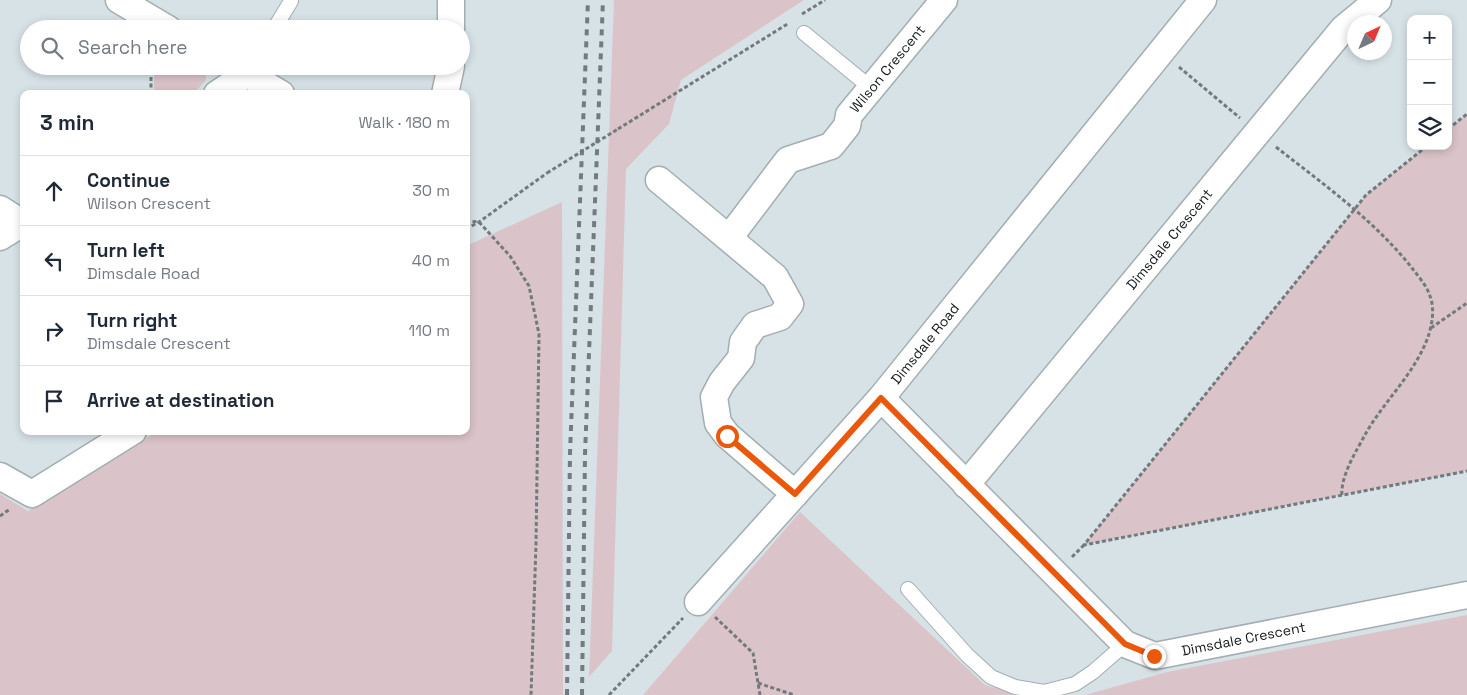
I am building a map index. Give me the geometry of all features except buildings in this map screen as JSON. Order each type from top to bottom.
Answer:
[{"type":"street","points":[[119,0],[153,20]]},
{"type":"street","points":[[451,20],[452,0]]},
{"type":"street","name":"Wilson Crescent","points":[[729,238],[788,160],[831,146],[847,126],[850,114],[944,0]]},
{"type":"street","name":"Dimsdale Road","points":[[698,602],[881,398],[1203,0]]},
{"type":"street","name":"Dimsdale Crescent","points":[[966,485],[1343,29],[1378,0]]},
{"type":"street","points":[[220,90],[237,75]]},
{"type":"street","points":[[253,75],[275,90]]},
{"type":"street","points":[[447,90],[449,75]]},
{"type":"street","points":[[659,180],[775,276],[790,304],[780,317],[755,325],[743,342],[741,358],[722,382],[714,397],[718,423],[727,436],[795,494]]},
{"type":"street","points":[[0,209],[20,221]]},
{"type":"street","points":[[0,237],[20,225]]},
{"type":"street","name":"Dimsdale Crescent","points":[[881,398],[1125,644],[1154,656],[1467,595]]},
{"type":"street","points":[[0,476],[32,494],[127,435]]},
{"type":"lane","points":[[279,20],[290,1]]},
{"type":"lane","points":[[804,33],[871,88]]},
{"type":"lane","points":[[908,589],[967,655],[991,677],[1015,687],[1044,692],[1075,684],[1094,672],[1125,644]]},
{"type":"path","points":[[801,15],[825,0]]},
{"type":"path","points":[[470,227],[547,173],[793,20]]},
{"type":"path","points":[[1162,53],[1258,133],[1354,209],[1399,251],[1431,296],[1433,314],[1430,329],[1418,360],[1374,419],[1352,459],[1341,488],[1342,496]]},
{"type":"path","points":[[151,75],[151,90]]},
{"type":"path","points":[[1452,126],[1467,114]]},
{"type":"path","points":[[1422,150],[1366,195],[1354,209],[1084,545],[1467,471]]},
{"type":"path","points":[[470,221],[479,222],[510,256],[529,286],[539,334],[532,695]]},
{"type":"path","points":[[1430,329],[1467,303]]},
{"type":"path","points":[[609,695],[698,602],[753,653],[760,695]]},
{"type":"path","points":[[758,683],[794,695]]},
{"type":"shaded area","points":[[614,0],[804,0],[681,80],[669,124],[626,169],[612,651],[589,677]]},
{"type":"shaded area","points":[[154,75],[206,75],[206,80],[197,90],[154,90]]},
{"type":"shaded area","points":[[1467,114],[1467,471],[1084,545],[1366,195],[1422,150],[1452,150],[1452,126]]},
{"type":"shaded area","points":[[562,202],[563,695],[0,695],[0,494],[28,511],[152,435],[470,435],[470,244]]},
{"type":"shaded area","points":[[800,512],[985,685],[1019,695],[643,695]]},
{"type":"shaded area","points":[[1467,615],[1467,695],[1085,695],[1167,672]]},
{"type":"railway","points":[[567,695],[570,453],[588,0]]},
{"type":"railway","points":[[582,695],[585,454],[603,0]]},
{"type":"route","points":[[727,436],[795,494],[881,398],[1125,644],[1154,656]]}]
